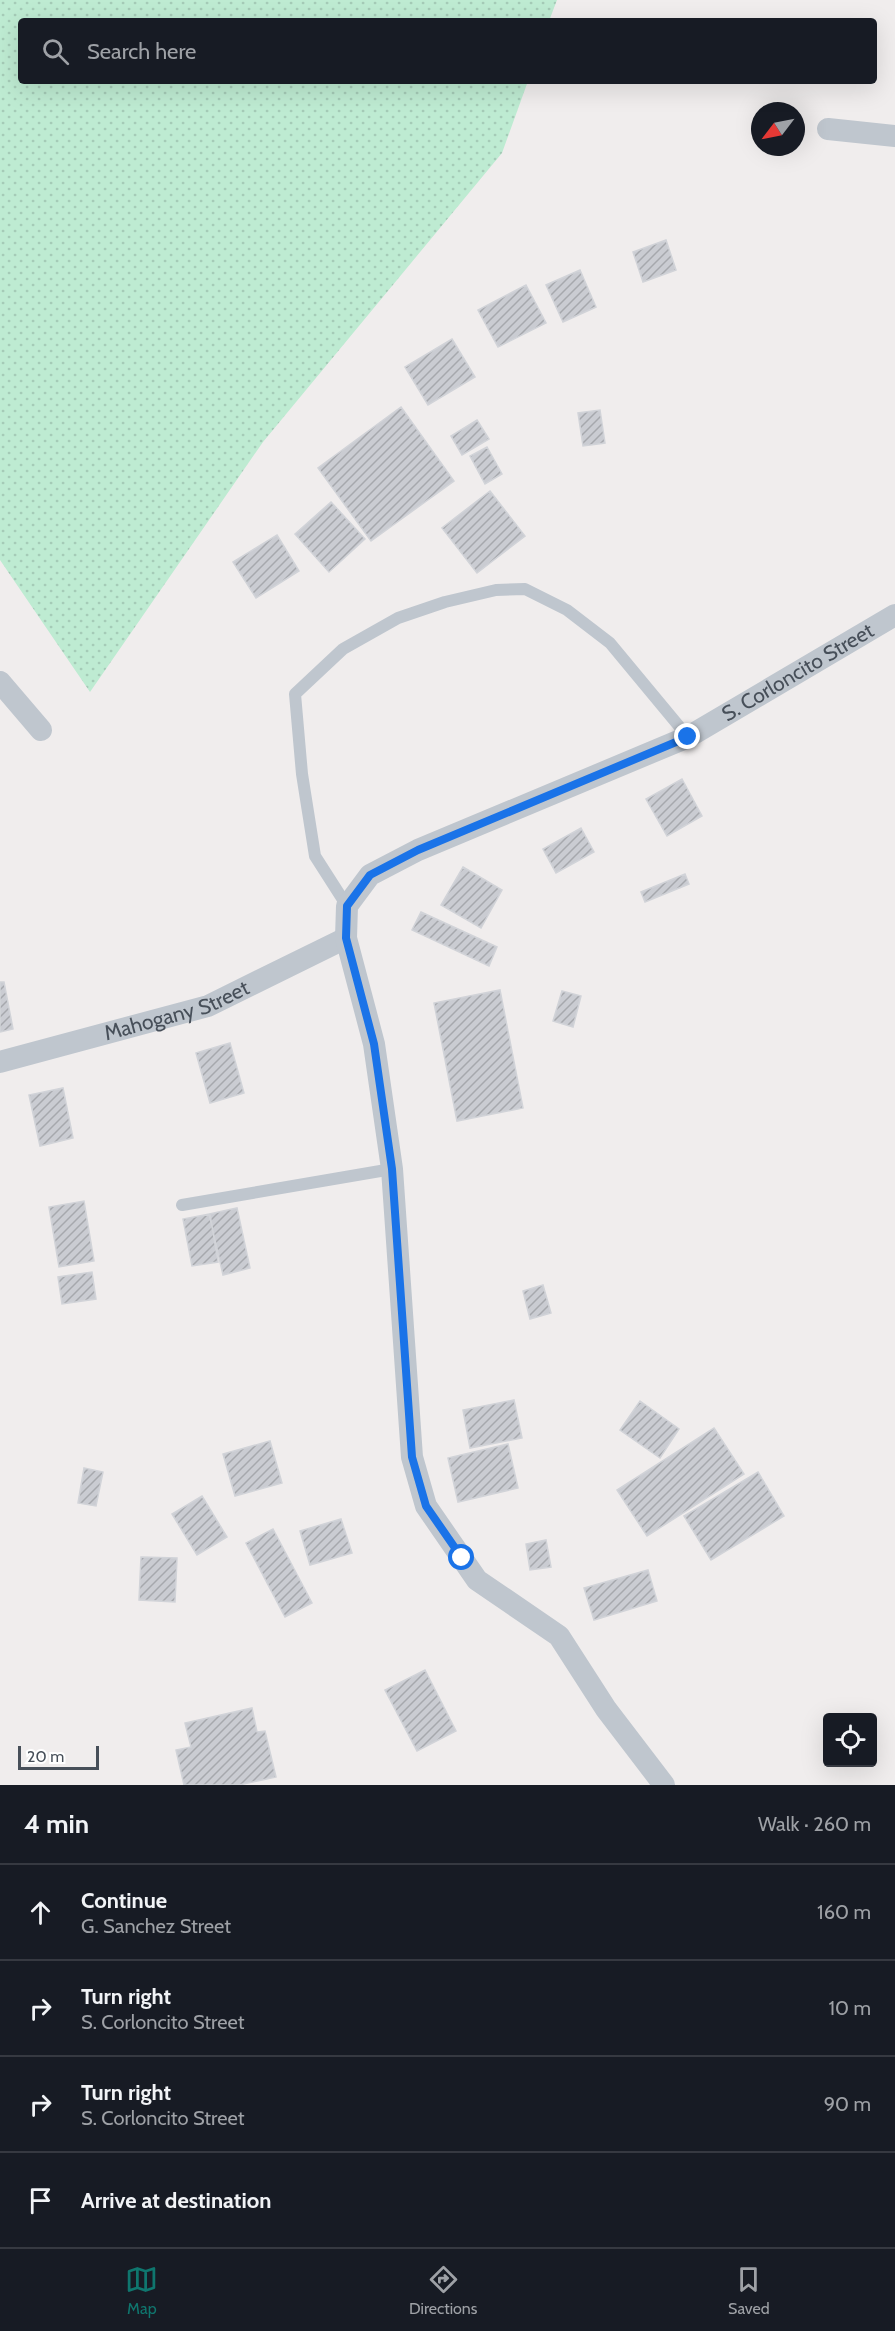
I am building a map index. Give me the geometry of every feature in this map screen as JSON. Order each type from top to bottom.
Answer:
[{"type":"street","points":[[828,129],[895,135]]},
{"type":"street","name":"S. Corloncito Street","points":[[347,906],[370,875],[418,850],[688,737],[895,615]]},
{"type":"street","points":[[0,682],[41,730]]},
{"type":"street","points":[[347,906],[346,938],[374,1044],[392,1169],[412,1457],[426,1506],[477,1580],[559,1636],[606,1709],[664,1785]]},
{"type":"street","name":"Mahogany Street","points":[[0,1062],[208,1006],[346,938]]},
{"type":"lane","points":[[347,906],[315,856],[302,774],[295,694],[343,649],[398,618],[446,602],[496,590],[525,589],[567,610],[610,643],[688,737]]},
{"type":"lane","points":[[182,1205],[392,1169]]},
{"type":"green space","points":[[0,0],[557,0],[550,18],[18,18],[18,84],[527,84],[502,153],[263,442],[90,692],[0,560]]},
{"type":"building","points":[[666,240],[676,270],[643,282],[633,252]]},
{"type":"building","points":[[580,270],[596,307],[563,322],[546,285]]},
{"type":"building","points":[[526,285],[546,323],[498,347],[478,310]]},
{"type":"building","points":[[452,339],[475,377],[428,405],[405,367]]},
{"type":"building","points":[[401,407],[454,481],[371,541],[318,468]]},
{"type":"building","points":[[600,410],[605,443],[583,446],[578,413]]},
{"type":"building","points":[[477,420],[489,439],[462,455],[451,436]]},
{"type":"building","points":[[487,447],[502,474],[485,484],[470,456]]},
{"type":"building","points":[[490,491],[525,536],[477,573],[442,528]]},
{"type":"building","points":[[331,502],[365,539],[329,572],[295,534]]},
{"type":"building","points":[[277,535],[299,571],[256,598],[233,562]]},
{"type":"building","points":[[682,779],[702,816],[667,836],[646,799]]},
{"type":"building","points":[[581,828],[594,852],[556,873],[543,849]]},
{"type":"building","points":[[463,867],[502,890],[481,928],[441,905]]},
{"type":"building","points":[[685,874],[689,884],[645,902],[641,892]]},
{"type":"building","points":[[421,912],[497,947],[489,966],[412,930]]},
{"type":"building","points":[[0,982],[4,982],[13,1029],[0,1032]]},
{"type":"building","points":[[500,990],[523,1108],[457,1121],[434,1003]]},
{"type":"building","points":[[562,991],[581,996],[573,1027],[553,1021]]},
{"type":"building","points":[[230,1043],[244,1093],[210,1103],[196,1053]]},
{"type":"building","points":[[63,1088],[73,1138],[40,1146],[29,1095]]},
{"type":"building","points":[[84,1201],[94,1261],[59,1267],[49,1207]]},
{"type":"building","points":[[237,1208],[250,1268],[223,1275],[209,1214]]},
{"type":"building","points":[[210,1214],[218,1262],[192,1266],[183,1219]]},
{"type":"building","points":[[92,1272],[96,1299],[62,1304],[58,1277]]},
{"type":"building","points":[[543,1285],[551,1313],[530,1319],[523,1291]]},
{"type":"building","points":[[514,1400],[522,1438],[470,1448],[463,1410]]},
{"type":"building","points":[[640,1401],[679,1429],[660,1458],[620,1430]]},
{"type":"building","points":[[714,1428],[744,1474],[647,1536],[617,1490]]},
{"type":"building","points":[[270,1441],[282,1483],[235,1496],[223,1454]]},
{"type":"building","points":[[508,1444],[518,1488],[458,1502],[448,1458]]},
{"type":"building","points":[[84,1468],[103,1472],[96,1506],[78,1503]]},
{"type":"building","points":[[758,1472],[784,1516],[711,1560],[684,1516]]},
{"type":"building","points":[[202,1496],[227,1537],[197,1555],[172,1514]]},
{"type":"building","points":[[341,1519],[352,1553],[310,1565],[300,1531]]},
{"type":"building","points":[[273,1529],[312,1603],[285,1617],[246,1543]]},
{"type":"building","points":[[546,1540],[551,1567],[530,1570],[526,1544]]},
{"type":"building","points":[[141,1557],[177,1558],[175,1602],[139,1600]]},
{"type":"building","points":[[648,1570],[657,1601],[594,1620],[584,1588]]},
{"type":"building","points":[[425,1670],[456,1731],[417,1751],[385,1690]]},
{"type":"building","points":[[252,1708],[257,1732],[265,1731],[276,1777],[239,1785],[184,1785],[176,1750],[191,1747],[185,1723]]},
{"type":"route","points":[[462,1558],[426,1506],[412,1457],[392,1169],[374,1044],[346,938],[347,906],[370,875],[418,850],[688,737]]}]
